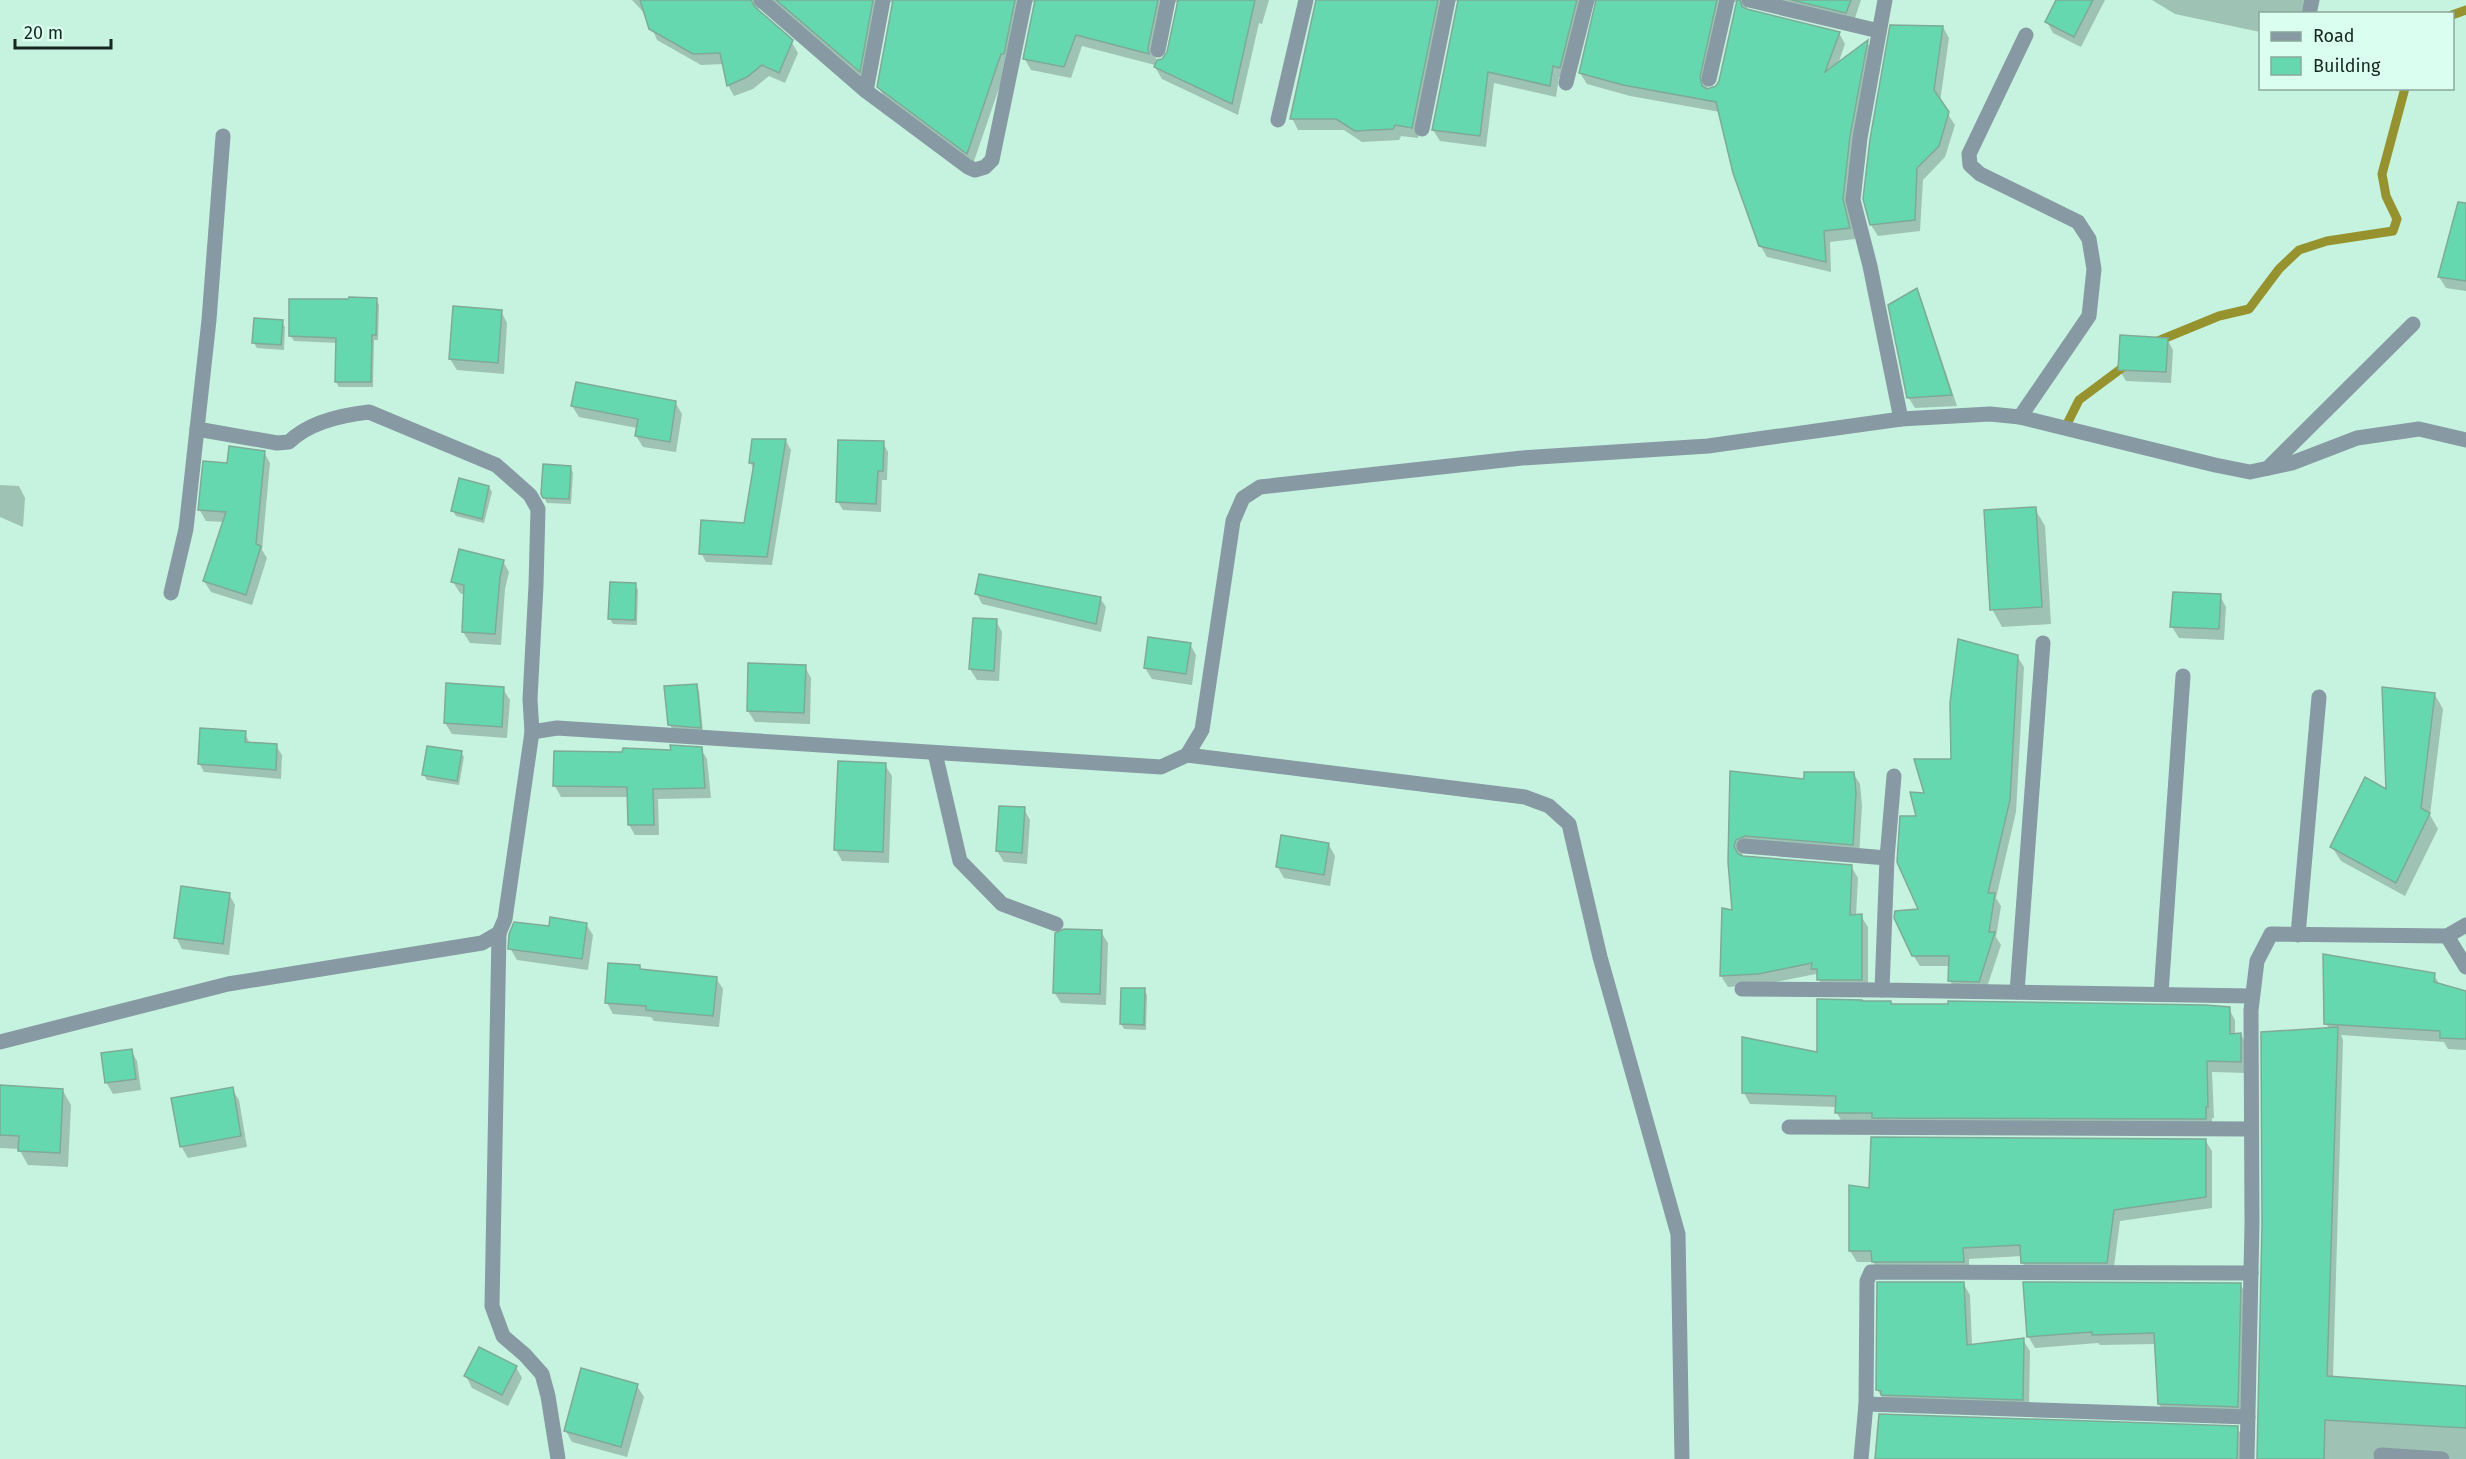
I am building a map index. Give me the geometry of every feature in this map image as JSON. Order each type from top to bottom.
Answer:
[{"type":"street","points":[[761,0],[866,91],[975,170],[985,167],[992,160],[1025,0]]},
{"type":"street","points":[[866,91],[883,0]]},
{"type":"street","points":[[1158,50],[1168,0]]},
{"type":"street","points":[[1278,120],[1306,0]]},
{"type":"street","points":[[1422,129],[1448,0]]},
{"type":"street","points":[[1566,83],[1587,0]]},
{"type":"street","points":[[1709,79],[1727,0]]},
{"type":"street","points":[[1749,0],[1879,32]]},
{"type":"street","points":[[1886,0],[1860,138],[1853,200],[1870,266],[1901,419]]},
{"type":"street","points":[[2020,417],[2089,316],[2094,269],[2089,239],[2078,222],[1980,174],[1970,165],[1969,154],[2026,35]]},
{"type":"street","points":[[171,593],[186,529],[209,320],[223,136]]},
{"type":"street","points":[[2268,468],[2413,324]]},
{"type":"street","points":[[197,429],[277,443],[289,442],[299,432],[346,415],[369,412],[496,465],[530,495],[538,509],[537,585],[530,699],[532,732],[505,919],[499,933],[492,1306],[503,1336],[542,1374],[548,1396],[558,1459]]},
{"type":"street","points":[[1187,755],[1202,730],[1233,522],[1243,498],[1260,487],[1522,458],[1708,446],[1901,419],[1990,414],[2020,417],[2250,472],[2292,463],[2357,438],[2419,429],[2466,440]]},
{"type":"street","points":[[2017,992],[2043,643]]},
{"type":"street","points":[[2161,994],[2183,676]]},
{"type":"street","points":[[2298,935],[2319,697]]},
{"type":"street","points":[[532,732],[557,728],[1161,767],[1187,755],[1525,797],[1549,806],[1569,824],[1600,957],[1678,1234],[1682,1459]]},
{"type":"street","points":[[935,753],[960,861],[1002,904],[1056,924]]},
{"type":"street","points":[[1882,990],[1887,858],[1894,776]]},
{"type":"street","points":[[1744,846],[1887,858]]},
{"type":"street","points":[[2247,1459],[2251,1273],[2252,996],[2257,961],[2271,934],[2447,936],[2466,925]]},
{"type":"street","points":[[0,1042],[228,984],[482,943],[499,933]]},
{"type":"street","points":[[2447,936],[2466,967]]},
{"type":"street","points":[[1742,989],[2252,996]]},
{"type":"street","points":[[1789,1127],[2251,1129]]},
{"type":"street","points":[[1861,1459],[1866,1404],[1867,1281],[1871,1272],[1875,1270],[2251,1273]]},
{"type":"street","points":[[1866,1404],[2248,1417]]},
{"type":"street","points":[[2381,1455],[2442,1459]]},
{"type":"building","points":[[640,0],[751,0],[755,7],[793,40],[779,73],[762,65],[747,77],[727,86],[720,53],[693,54],[649,29]]},
{"type":"building","points":[[776,0],[873,0],[860,72]]},
{"type":"building","points":[[893,0],[1015,0],[1004,54],[1001,54],[967,154],[877,87]]},
{"type":"building","points":[[1035,0],[1158,0],[1148,48],[1149,54],[1076,35],[1064,67],[1023,59]]},
{"type":"building","points":[[1178,0],[1255,0],[1232,104],[1154,67],[1157,60],[1162,59],[1167,52]]},
{"type":"building","points":[[1316,0],[1438,0],[1412,128],[1395,125],[1393,129],[1355,131],[1336,119],[1290,119]]},
{"type":"building","points":[[1458,0],[1577,0],[1560,68],[1553,66],[1550,86],[1488,72],[1480,136],[1432,130]]},
{"type":"building","points":[[1596,0],[1717,0],[1700,77],[1702,86],[1707,89],[1716,86],[1719,81],[1737,0],[1740,0],[1742,7],[1747,9],[1840,32],[1825,72],[1868,40],[1850,136],[1843,199],[1850,228],[1824,231],[1826,262],[1759,246],[1733,173],[1716,102],[1623,85],[1579,73]]},
{"type":"building","points":[[1791,0],[1851,0],[1846,13]]},
{"type":"building","points":[[2056,0],[2093,0],[2074,37],[2045,22]]},
{"type":"building","points":[[1890,25],[1943,26],[1934,90],[1949,112],[1939,146],[1917,168],[1915,220],[1870,225],[1863,199],[1870,139]]},
{"type":"building","points":[[2458,202],[2466,203],[2466,281],[2438,277]]},
{"type":"building","points":[[1917,288],[1952,395],[1907,398],[1888,305]]},
{"type":"building","points":[[349,297],[377,298],[376,335],[372,335],[371,382],[335,382],[336,338],[289,336],[289,299],[348,299]]},
{"type":"building","points":[[453,306],[502,310],[498,363],[449,359]]},
{"type":"building","points":[[254,318],[283,320],[281,345],[252,343]]},
{"type":"building","points":[[2120,335],[2168,338],[2166,372],[2118,370]]},
{"type":"building","points":[[576,382],[676,401],[670,442],[635,436],[638,419],[571,406]]},
{"type":"building","points":[[752,439],[786,439],[767,557],[699,554],[701,520],[744,523],[754,463],[749,463]]},
{"type":"building","points":[[838,440],[884,441],[883,471],[878,471],[876,504],[836,502]]},
{"type":"building","points":[[229,446],[265,451],[256,544],[261,546],[246,595],[203,581],[226,512],[198,510],[203,461],[227,463]]},
{"type":"building","points":[[543,464],[571,466],[569,499],[543,498],[541,494]]},
{"type":"building","points":[[459,478],[489,486],[482,519],[451,511]]},
{"type":"building","points":[[2036,507],[2042,607],[1990,610],[1984,510]]},
{"type":"building","points":[[459,549],[504,560],[500,577],[495,634],[462,632],[464,585],[451,582]]},
{"type":"building","points":[[979,574],[1101,597],[1096,624],[975,594]]},
{"type":"building","points":[[610,582],[636,583],[635,620],[608,619]]},
{"type":"building","points":[[2173,592],[2221,594],[2219,629],[2170,627]]},
{"type":"building","points":[[973,618],[997,619],[994,671],[969,669]]},
{"type":"building","points":[[1148,637],[1191,643],[1186,674],[1144,668]]},
{"type":"building","points":[[1958,639],[2018,655],[2010,800],[1988,893],[1995,893],[1989,932],[1995,932],[1979,982],[1948,981],[1949,956],[1912,956],[1894,918],[1895,911],[1918,909],[1897,862],[1900,816],[1916,816],[1910,792],[1924,793],[1914,759],[1951,759],[1950,703]]},
{"type":"building","points":[[748,663],[806,665],[804,713],[747,711]]},
{"type":"building","points":[[446,683],[504,687],[502,727],[444,723]]},
{"type":"building","points":[[697,684],[701,728],[668,725],[664,686]]},
{"type":"building","points":[[2382,687],[2435,693],[2421,808],[2430,813],[2396,883],[2330,847],[2365,777],[2386,789]]},
{"type":"building","points":[[200,728],[246,731],[245,742],[277,744],[276,770],[198,764]]},
{"type":"building","points":[[670,745],[702,747],[705,788],[653,789],[654,825],[628,825],[627,787],[553,786],[554,751],[622,752],[623,748],[671,750]]},
{"type":"building","points":[[427,746],[462,751],[457,781],[422,775]]},
{"type":"building","points":[[838,761],[886,763],[883,852],[834,850]]},
{"type":"building","points":[[1730,771],[1804,779],[1804,772],[1854,772],[1856,793],[1853,845],[1745,836],[1736,840],[1734,846],[1738,854],[1743,856],[1852,865],[1850,915],[1862,914],[1862,980],[1817,980],[1817,969],[1811,969],[1812,963],[1758,974],[1720,976],[1722,908],[1732,910],[1728,862]]},
{"type":"building","points":[[999,806],[1025,807],[1022,853],[996,851]]},
{"type":"building","points":[[1281,835],[1329,843],[1324,875],[1276,867]]},
{"type":"building","points":[[181,886],[230,893],[223,944],[174,938]]},
{"type":"building","points":[[550,917],[587,923],[582,959],[508,949],[509,934],[514,922],[549,926]]},
{"type":"building","points":[[1064,929],[1102,930],[1100,994],[1053,993],[1055,933]]},
{"type":"building","points":[[2323,954],[2435,973],[2434,982],[2466,991],[2466,1039],[2440,1038],[2440,1031],[2324,1024]]},
{"type":"building","points":[[608,963],[640,965],[640,969],[717,977],[713,1016],[646,1010],[646,1006],[605,1003]]},
{"type":"building","points":[[1121,988],[1145,988],[1144,1025],[1120,1024]]},
{"type":"building","points":[[1817,999],[1891,1001],[1891,1004],[1948,1004],[1948,1001],[2230,1007],[2230,1034],[2241,1033],[2241,1062],[2207,1061],[2206,1119],[1872,1118],[1872,1113],[1835,1113],[1836,1096],[1742,1093],[1742,1037],[1817,1052]]},
{"type":"building","points":[[2338,1027],[2327,1376],[2466,1386],[2466,1428],[2325,1420],[2324,1459],[2257,1459],[2262,1224],[2261,1032]]},
{"type":"building","points":[[132,1049],[136,1079],[105,1083],[101,1053]]},
{"type":"building","points":[[0,1085],[63,1089],[60,1153],[18,1151],[19,1136],[0,1135]]},
{"type":"building","points":[[233,1087],[241,1136],[180,1147],[171,1098]]},
{"type":"building","points":[[1871,1137],[2206,1139],[2206,1197],[2114,1210],[2107,1263],[2021,1263],[2020,1245],[1963,1248],[1964,1262],[1872,1262],[1871,1251],[1849,1251],[1849,1185],[1869,1188]]},
{"type":"building","points":[[1877,1282],[1964,1282],[1967,1345],[2024,1338],[2023,1400],[1881,1395],[1881,1391],[1876,1390]]},
{"type":"building","points":[[2023,1282],[2241,1283],[2238,1407],[2158,1404],[2154,1333],[2092,1335],[2092,1332],[2027,1337]]},
{"type":"building","points":[[479,1347],[517,1366],[502,1395],[464,1376]]},
{"type":"building","points":[[581,1368],[638,1384],[621,1447],[564,1431]]},
{"type":"building","points":[[1879,1414],[2238,1426],[2237,1459],[1875,1459]]},
{"type":"waterway","points":[[2454,14],[2466,10]]},
{"type":"waterway","points":[[2153,343],[2219,316],[2249,309],[2279,269],[2299,250],[2327,241],[2393,231],[2397,219],[2386,196],[2382,174],[2404,90]]},
{"type":"waterway","points":[[2066,426],[2079,400],[2126,365]]}]
